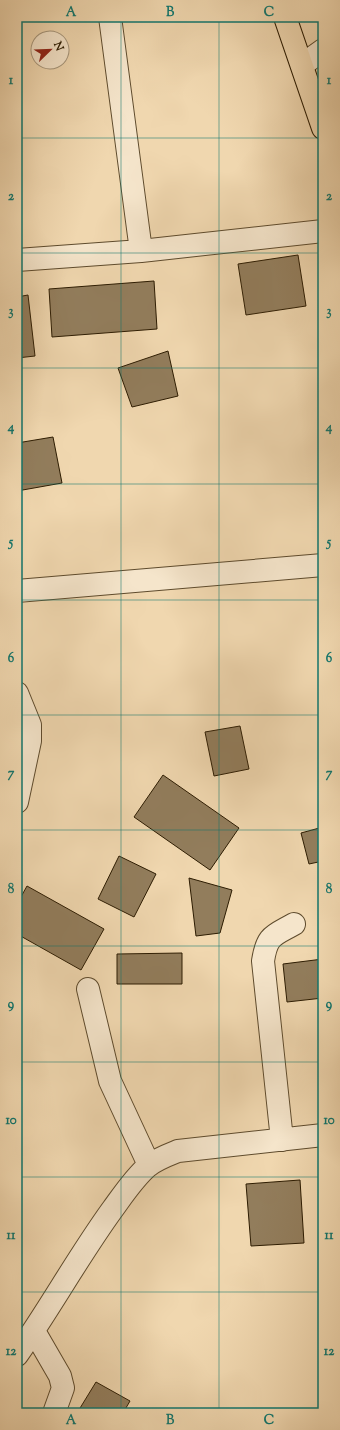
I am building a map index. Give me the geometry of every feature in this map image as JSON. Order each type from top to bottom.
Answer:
[{"type":"main road","points":[[284,17],[323,128]]},
{"type":"street","points":[[110,17],[141,251]]},
{"type":"street","points":[[302,65],[323,50]]},
{"type":"street","points":[[17,260],[141,251],[323,231]]},
{"type":"street","points":[[17,592],[323,565]]},
{"type":"street","points":[[17,693],[30,724],[30,741],[17,802]]},
{"type":"street","points":[[282,1140],[263,961],[269,938],[294,924]]},
{"type":"street","points":[[88,989],[110,1082],[148,1165]]},
{"type":"street","points":[[17,1355],[34,1331],[84,1249],[133,1181],[148,1165],[178,1151],[323,1135]]},
{"type":"street","points":[[34,1331],[60,1376],[63,1388],[54,1413]]},
{"type":"building","points":[[298,255],[306,306],[246,315],[238,264]]},
{"type":"building","points":[[154,281],[157,329],[52,337],[49,289]]},
{"type":"building","points":[[28,295],[35,356],[17,358],[17,297]]},
{"type":"building","points":[[168,351],[178,396],[132,407],[118,368]]},
{"type":"building","points":[[53,437],[62,483],[17,491],[17,443]]},
{"type":"building","points":[[240,726],[249,769],[214,776],[205,732]]},
{"type":"building","points":[[163,775],[239,828],[210,870],[134,817]]},
{"type":"building","points":[[323,827],[323,861],[309,864],[301,833]]},
{"type":"building","points":[[119,856],[156,874],[134,917],[98,899]]},
{"type":"building","points":[[189,878],[232,890],[220,933],[196,936]]},
{"type":"building","points":[[27,886],[104,929],[81,970],[17,934],[17,904]]},
{"type":"building","points":[[182,953],[182,984],[117,984],[117,954]]},
{"type":"building","points":[[323,959],[323,998],[287,1002],[283,964]]},
{"type":"building","points":[[300,1180],[304,1243],[251,1246],[246,1184]]},
{"type":"building","points":[[96,1382],[130,1401],[123,1413],[77,1413]]}]
